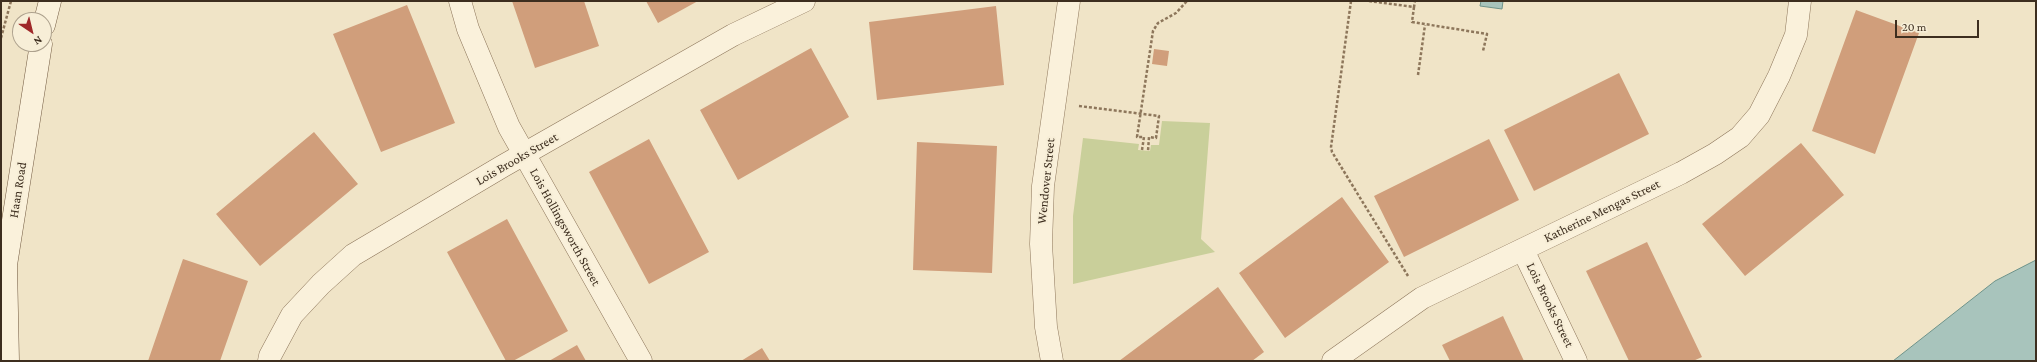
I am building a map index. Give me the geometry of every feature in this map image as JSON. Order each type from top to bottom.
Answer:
[{"type":"street","points":[[47,12],[50,1]]},
{"type":"street","name":"Lois Hollingsworth Street","points":[[460,1],[468,29],[509,127],[641,361]]},
{"type":"street","name":"Lois Brooks Street","points":[[269,361],[270,356],[292,315],[321,284],[353,255],[733,35],[804,1]]},
{"type":"street","name":"Wendover Street","points":[[1052,361],[1046,327],[1041,244],[1043,186],[1069,1]]},
{"type":"street","name":"Katherine Mengas Street","points":[[1333,361],[1422,298],[1680,173],[1715,154],[1740,137],[1759,115],[1779,76],[1796,35],[1800,1]]},
{"type":"street","name":"Haan Road","points":[[8,361],[6,265],[40,52]]},
{"type":"street","name":"Lois Brooks Street","points":[[1523,250],[1576,361]]},
{"type":"path","points":[[1,38],[11,1]]},
{"type":"path","points":[[1142,150],[1144,137],[1137,137],[1153,31],[1158,23],[1176,13],[1187,1]]},
{"type":"path","points":[[1351,1],[1331,146],[1332,152],[1422,298]]},
{"type":"path","points":[[1370,1],[1414,7]]},
{"type":"path","points":[[1415,1],[1412,22],[1487,34],[1483,51]]},
{"type":"path","points":[[1418,75],[1425,25]]},
{"type":"path","points":[[1055,103],[1159,116],[1156,138],[1149,137],[1148,150]]},
{"type":"green space","points":[[1162,121],[1210,123],[1201,239],[1215,252],[1073,284],[1073,216],[1083,138],[1139,144],[1138,150],[1150,151],[1151,145],[1159,145]]},
{"type":"water","points":[[1481,1],[1503,1],[1502,9],[1480,6]]},
{"type":"water","points":[[2036,260],[2036,361],[1893,361],[1995,281]]},
{"type":"building","points":[[512,1],[584,1],[599,46],[535,68]]},
{"type":"building","points":[[646,1],[698,1],[658,23]]},
{"type":"building","points":[[407,5],[455,123],[381,152],[333,34]]},
{"type":"building","points":[[996,6],[1004,85],[877,100],[869,22]]},
{"type":"building","points":[[1856,10],[1919,33],[1875,154],[1812,131]]},
{"type":"building","points":[[811,48],[849,117],[738,180],[700,110]]},
{"type":"building","points":[[1154,49],[1169,51],[1167,66],[1152,64]]},
{"type":"building","points":[[1619,73],[1649,134],[1534,191],[1504,130]]},
{"type":"building","points":[[314,132],[358,184],[260,266],[216,214]]},
{"type":"building","points":[[649,139],[709,252],[649,284],[589,172]]},
{"type":"building","points":[[1489,139],[1519,200],[1404,257],[1374,196]]},
{"type":"building","points":[[917,142],[997,146],[992,273],[913,270]]},
{"type":"building","points":[[1801,143],[1844,195],[1745,276],[1702,224]]},
{"type":"building","points":[[1342,197],[1389,262],[1285,338],[1239,273]]},
{"type":"building","points":[[507,219],[568,331],[513,361],[506,361],[447,252]]},
{"type":"building","points":[[1647,242],[1702,357],[1693,361],[1629,361],[1586,271]]},
{"type":"building","points":[[183,259],[248,281],[220,361],[148,361]]},
{"type":"building","points":[[1218,287],[1264,352],[1252,361],[1119,361]]},
{"type":"building","points":[[1503,316],[1524,361],[1450,361],[1442,345]]},
{"type":"building","points":[[577,345],[586,361],[549,361]]},
{"type":"building","points":[[762,348],[770,361],[741,361]]}]
